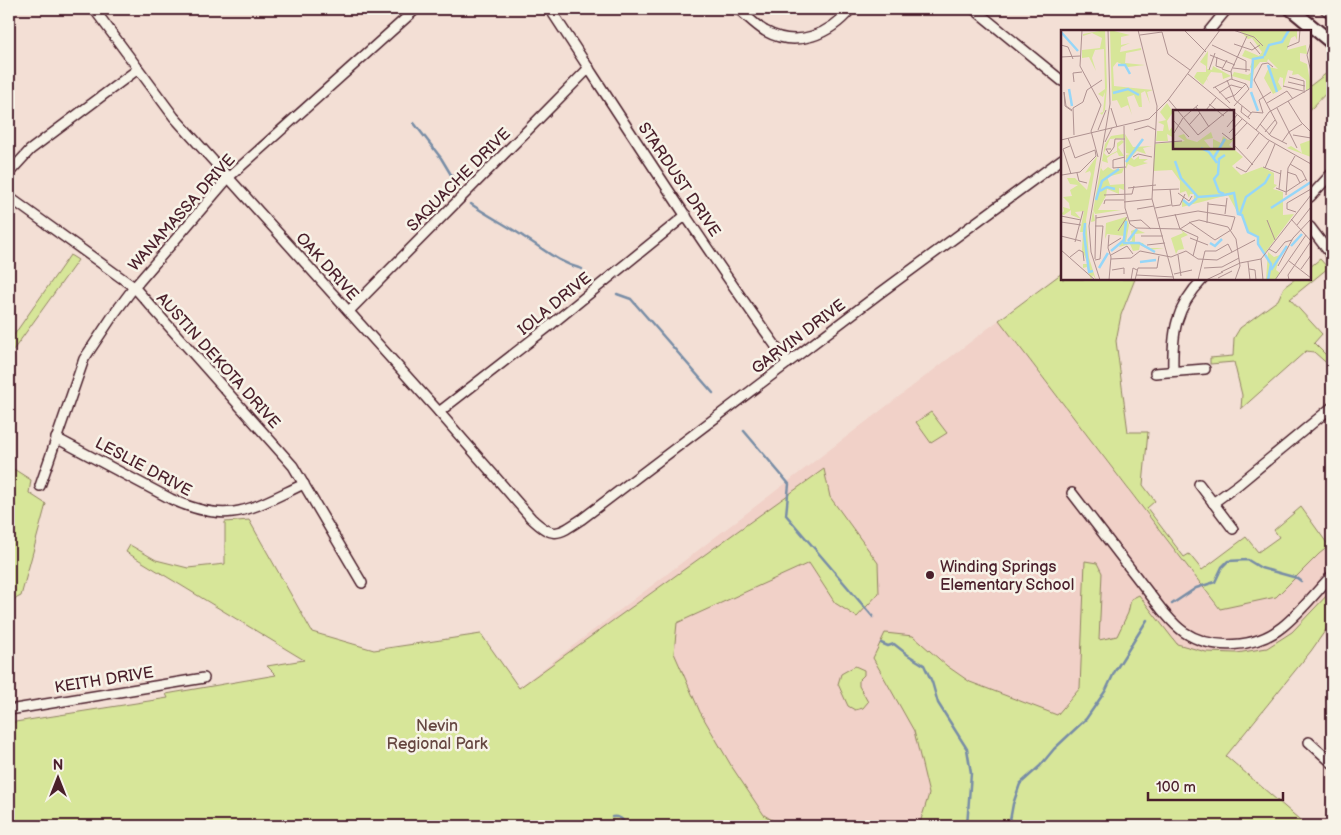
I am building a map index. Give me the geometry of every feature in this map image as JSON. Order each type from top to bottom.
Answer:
[{"type":"main road","points":[[1291,9],[1332,43]]},
{"type":"street","name":"OAK DRIVE","points":[[94,9],[174,117],[439,412],[531,518],[542,528],[551,532]]},
{"type":"street","name":"WANAMASSA DRIVE","points":[[40,486],[84,359],[134,287],[229,177],[416,9]]},
{"type":"street","name":"STARDUST DRIVE","points":[[550,9],[686,216],[788,362]]},
{"type":"street","points":[[738,9],[766,32],[778,37],[792,39],[808,38],[823,33],[836,25],[851,9]]},
{"type":"street","points":[[974,9],[1061,80]]},
{"type":"street","points":[[1210,30],[1227,9]]},
{"type":"street","name":"SAQUACHE DRIVE","points":[[348,311],[589,68]]},
{"type":"street","points":[[9,173],[30,150],[138,70]]},
{"type":"street","name":"GARVIN DRIVE","points":[[551,532],[564,530],[582,519],[788,362],[1061,160]]},
{"type":"street","points":[[1311,196],[1332,173]]},
{"type":"street","name":"AUSTIN DEKOTA DRIVE","points":[[9,197],[134,287],[288,460],[362,584]]},
{"type":"street","name":"IOLA DRIVE","points":[[439,412],[686,216]]},
{"type":"street","points":[[1311,228],[1332,256]]},
{"type":"street","points":[[1173,371],[1175,326],[1189,296],[1202,280]]},
{"type":"street","points":[[1155,373],[1205,369]]},
{"type":"street","points":[[1213,503],[1332,407]]},
{"type":"street","name":"LESLIE DRIVE","points":[[56,438],[171,499],[191,508],[208,512],[226,514],[247,510],[264,504],[304,484]]},
{"type":"street","points":[[1199,484],[1233,529]]},
{"type":"street","points":[[1072,493],[1162,610],[1185,633],[1198,639],[1232,644],[1250,643],[1265,638],[1281,628],[1293,617],[1332,574]]},
{"type":"street","name":"KEITH DRIVE","points":[[9,710],[204,678]]},
{"type":"street","points":[[1309,742],[1332,763]]},
{"type":"shaded area","name":"Winding Springs Elementary School","points":[[999,320],[1219,609],[1319,554],[1332,543],[1332,625],[1166,826],[718,826],[518,688]]},
{"type":"green space","points":[[1332,69],[1332,87],[1311,109],[1311,85]]},
{"type":"green space","points":[[70,255],[78,260],[9,356],[9,342]]},
{"type":"green space","points":[[1320,259],[1328,268],[1290,299],[1322,334],[1314,343],[1332,361],[1332,368],[1314,352],[1306,351],[1241,409],[1242,395],[1234,362],[1210,364],[1210,358],[1233,356],[1234,338],[1240,328],[1278,300],[1284,287],[1294,280],[1311,280],[1311,266]]},
{"type":"green space","points":[[1061,274],[1061,280],[1135,280],[1121,315],[1116,341],[1128,432],[1148,432],[1143,485],[1155,501],[1147,508],[1184,557],[1189,554],[1202,570],[1246,537],[1258,552],[1279,537],[1274,530],[1301,507],[1329,546],[1276,597],[1220,609],[999,320]]},
{"type":"green space","points":[[931,412],[947,433],[931,443],[916,422]]},
{"type":"green space","points":[[9,466],[31,480],[29,493],[46,504],[21,596],[9,602]]},
{"type":"green space","name":"Nevin Regional Park","points":[[824,469],[830,497],[878,563],[879,593],[857,617],[835,603],[809,563],[677,623],[674,653],[700,712],[732,767],[764,815],[782,826],[9,826],[9,723],[168,698],[166,694],[276,675],[267,666],[304,660],[126,552],[130,545],[156,560],[188,568],[225,564],[225,522],[249,520],[312,632],[374,650],[481,634],[519,688]]},
{"type":"green space","points":[[1085,561],[1097,563],[1102,573],[1099,640],[1117,636],[1128,613],[1131,599],[1139,595],[1177,644],[1206,652],[1237,653],[1267,648],[1292,632],[1332,590],[1332,621],[1311,651],[1226,756],[1307,826],[919,826],[929,794],[914,731],[873,658],[885,633],[913,636],[947,666],[970,682],[1057,715],[1080,688]]},
{"type":"green space","points":[[855,666],[864,670],[864,675],[859,680],[859,686],[868,702],[863,708],[855,710],[848,706],[838,684],[841,674]]},
{"type":"waterway","points":[[414,123],[441,158],[453,178]]},
{"type":"waterway","points":[[471,204],[558,259],[582,269]]},
{"type":"waterway","points":[[617,294],[631,299],[713,393]]},
{"type":"waterway","points":[[744,431],[789,484],[786,515],[873,617]]},
{"type":"waterway","points":[[1172,604],[1196,588],[1215,582],[1222,567],[1228,561],[1248,560],[1261,568],[1297,578],[1301,581]]},
{"type":"waterway","points":[[1328,601],[1332,602]]},
{"type":"waterway","points":[[1009,826],[1013,804],[1020,784],[1086,719],[1106,690],[1115,671],[1147,620]]},
{"type":"waterway","points":[[881,643],[888,646],[894,644],[924,665],[932,682],[938,703],[967,749],[971,773],[967,826]]},
{"type":"waterway","points":[[612,817],[621,819],[626,826]]},
{"type":"railway","points":[[1319,9],[1332,19]]},
{"type":"place","name":"Winding Springs Elementary School","points":[[930,575]]}]
